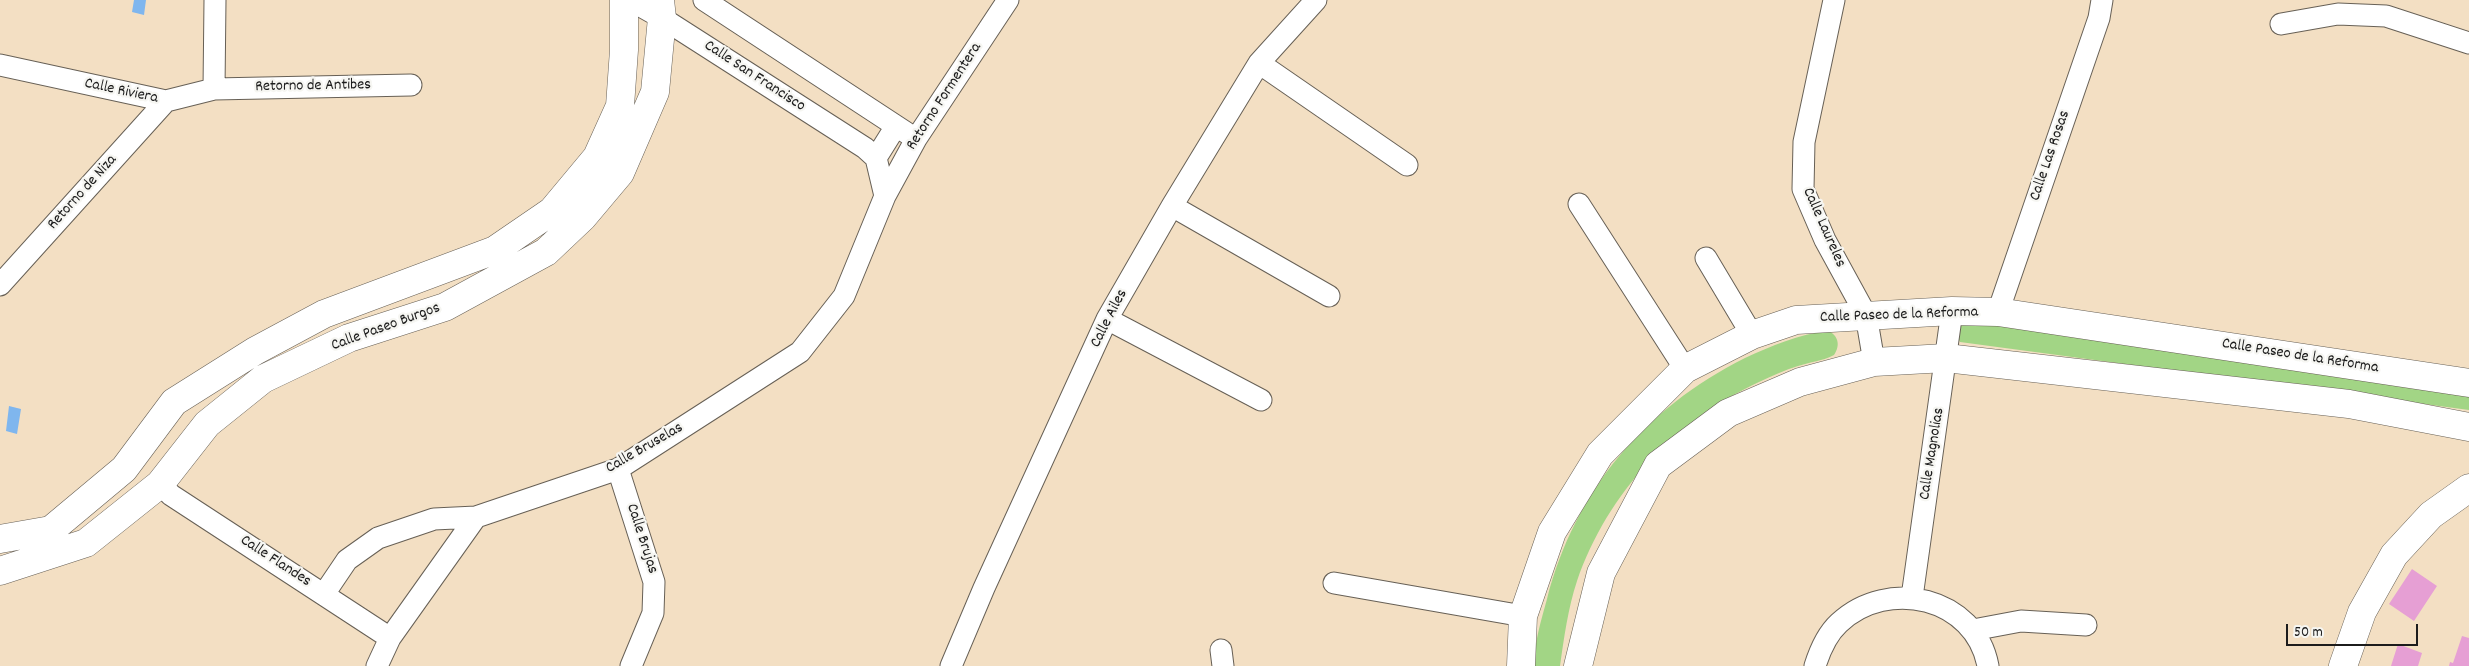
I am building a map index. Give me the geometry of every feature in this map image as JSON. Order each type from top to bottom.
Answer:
[{"type":"main road","name":"Calle Paseo Burgos","points":[[0,539],[51,530],[124,469],[174,402],[255,351],[324,314],[495,250],[552,211],[597,157],[620,106],[624,50],[624,0]]},
{"type":"main road","name":"Calle Paseo Burgos","points":[[0,571],[86,544],[160,484],[207,424],[263,379],[349,338],[445,307],[546,252],[583,217],[620,172],[656,92],[661,9]]},
{"type":"main road","name":"Calle Paseo de la Reforma","points":[[1520,666],[1524,616],[1552,532],[1600,454],[1685,369],[1752,335],[1796,320],[1952,311],[1998,312],[2469,383]]},
{"type":"main road","points":[[1578,666],[1601,573],[1658,465],[1728,413],[1800,382],[1874,362],[1946,358],[2348,404],[2469,428]]},
{"type":"main road","points":[[2343,666],[2362,612],[2394,555],[2431,514],[2469,488]]},
{"type":"street","points":[[214,89],[215,0]]},
{"type":"street","name":"Calle San Francisco","points":[[630,0],[661,9],[865,148],[876,158]]},
{"type":"street","points":[[704,0],[916,139]]},
{"type":"street","name":"Retorno Formentera","points":[[885,196],[916,139],[1008,0]]},
{"type":"street","name":"Calle Ailes","points":[[951,666],[984,588],[1107,320],[1172,206],[1259,64],[1316,0]]},
{"type":"street","name":"Calle Laureles","points":[[1834,0],[1804,142],[1802,189],[1825,240],[1866,315],[1874,362]]},
{"type":"street","name":"Calle Las Rosas","points":[[1998,312],[2099,18],[2102,0]]},
{"type":"street","points":[[2281,24],[2338,14],[2386,16],[2469,43]]},
{"type":"street","points":[[1259,64],[1406,165]]},
{"type":"street","name":"Calle Riviera","points":[[0,65],[166,101],[214,89]]},
{"type":"street","name":"Retorno de Antibes","points":[[214,89],[410,85]]},
{"type":"street","name":"Retorno de Niza","points":[[0,285],[166,101]]},
{"type":"street","points":[[885,196],[876,158],[896,126]]},
{"type":"street","name":"Calle Bruselas","points":[[324,594],[347,560],[378,538],[434,519],[476,517],[618,469],[800,352],[844,296],[885,196]]},
{"type":"street","points":[[1579,204],[1685,369]]},
{"type":"street","points":[[1172,206],[1329,296]]},
{"type":"street","points":[[1706,258],[1740,311],[1752,335]]},
{"type":"street","name":"Calle Magnolias","points":[[1912,597],[1952,311]]},
{"type":"street","points":[[1107,320],[1262,400]]},
{"type":"street","name":"Calle Brujas","points":[[618,469],[654,582],[653,613],[631,666]]},
{"type":"street","name":"Calle Flandes","points":[[160,484],[171,495],[390,638]]},
{"type":"street","points":[[376,666],[390,638],[476,517]]},
{"type":"street","points":[[1334,583],[1524,616]]},
{"type":"street","points":[[1815,666],[1822,645],[1838,623],[1860,608],[1885,598],[1912,597],[1937,604],[1960,618],[1973,630],[1988,666]]},
{"type":"street","points":[[1973,630],[2021,621],[2086,625]]},
{"type":"green space","points":[[1965,316],[2469,386],[2469,410],[1960,342],[1957,335]]},
{"type":"green space","points":[[1828,331],[1834,335],[1838,344],[1834,355],[1783,371],[1728,398],[1699,417],[1648,463],[1626,489],[1590,548],[1571,602],[1560,666],[1534,666],[1538,632],[1559,559],[1576,522],[1596,488],[1619,456],[1646,427],[1676,401],[1709,378],[1745,358],[1775,345],[1806,335]]},
{"type":"water","points":[[134,0],[146,0],[144,15],[132,12]]},
{"type":"water","points":[[9,406],[21,409],[17,434],[6,431]]},
{"type":"building","points":[[2412,569],[2437,586],[2414,621],[2389,604]]},
{"type":"building","points":[[2462,636],[2469,638],[2469,666],[2449,666],[2450,662],[2453,663]]},
{"type":"building","points":[[2398,644],[2422,653],[2418,666],[2391,666]]}]
